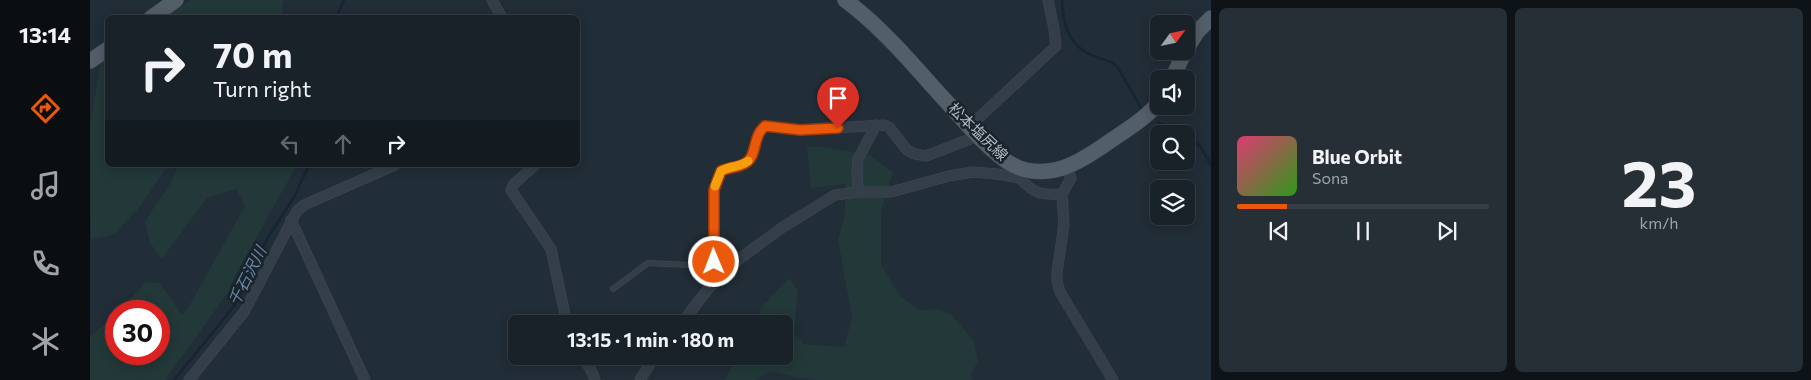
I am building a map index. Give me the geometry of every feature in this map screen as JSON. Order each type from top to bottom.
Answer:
[{"type":"main road","points":[[155,15],[176,0]]},
{"type":"main road","name":"松本塩尻線","points":[[845,0],[859,10],[888,38],[974,131],[1022,174],[1067,168],[1079,162],[1133,125],[1150,110]]},
{"type":"main road","points":[[1195,35],[1211,18]]},
{"type":"main road","points":[[90,61],[105,51]]},
{"type":"street","points":[[492,0],[500,15]]},
{"type":"street","points":[[735,262],[714,262],[714,190],[721,171],[726,168],[739,167],[752,157],[758,134],[765,126],[800,130],[884,125],[888,127],[908,150],[915,154],[926,156],[974,131],[1056,46],[1048,0]]},
{"type":"street","points":[[858,192],[858,159],[876,125]]},
{"type":"street","points":[[189,380],[244,312],[297,211],[304,205],[390,167]]},
{"type":"street","points":[[533,167],[514,184],[511,190],[551,249],[566,315]]},
{"type":"street","points":[[1067,168],[1071,178],[1062,194],[1064,224],[1057,281],[1060,292],[1113,380]]},
{"type":"street","points":[[687,315],[708,288],[735,262],[783,227],[835,195],[858,192],[891,192],[949,176],[973,172],[1022,174],[1029,188],[1038,193],[1062,194]]},
{"type":"street","points":[[291,220],[365,380]]},
{"type":"street","points":[[588,365],[594,380]]},
{"type":"street","points":[[640,380],[649,365]]},
{"type":"lane","points":[[612,289],[648,263],[709,266],[714,262]]},
{"type":"green space","points":[[191,0],[283,0],[282,15],[169,15]]},
{"type":"green space","points":[[105,61],[105,167],[172,167],[165,170],[138,209],[115,234],[91,240],[90,127],[100,65]]},
{"type":"green space","points":[[807,147],[823,147],[870,155],[893,173],[881,210],[881,265],[901,297],[920,310],[936,309],[951,314],[974,341],[978,361],[971,375],[974,380],[816,380],[771,371],[755,380],[725,380],[732,365],[793,365],[793,315],[758,315],[763,305],[789,278],[798,291],[794,334],[804,344],[844,347],[852,318],[838,240],[845,213],[845,184],[811,188]]},
{"type":"green space","points":[[177,167],[296,167],[235,276],[227,294],[165,380],[90,380],[90,337],[105,323],[105,365],[170,365],[170,300],[129,300],[146,282],[160,283],[182,315],[189,306],[245,206],[236,189],[207,198],[162,259],[150,243],[145,221],[170,184]]},
{"type":"waterway","name":"千石沢川","points":[[337,15],[344,0]]},
{"type":"waterway","points":[[1062,0],[1063,15],[1069,35],[1073,41],[1087,53],[1117,66],[1141,108]]},
{"type":"waterway","points":[[1158,122],[1164,125]]},
{"type":"waterway","points":[[1195,142],[1200,146],[1211,165]]},
{"type":"waterway","name":"千石沢川","points":[[174,380],[235,305],[267,239],[294,197],[308,167]]},
{"type":"slow traffic","points":[[715,186],[721,171],[726,168],[739,167],[748,161]]},
{"type":"route","points":[[714,262],[714,190],[721,171],[726,168],[739,167],[752,157],[758,134],[765,126],[800,130],[838,128]]}]
